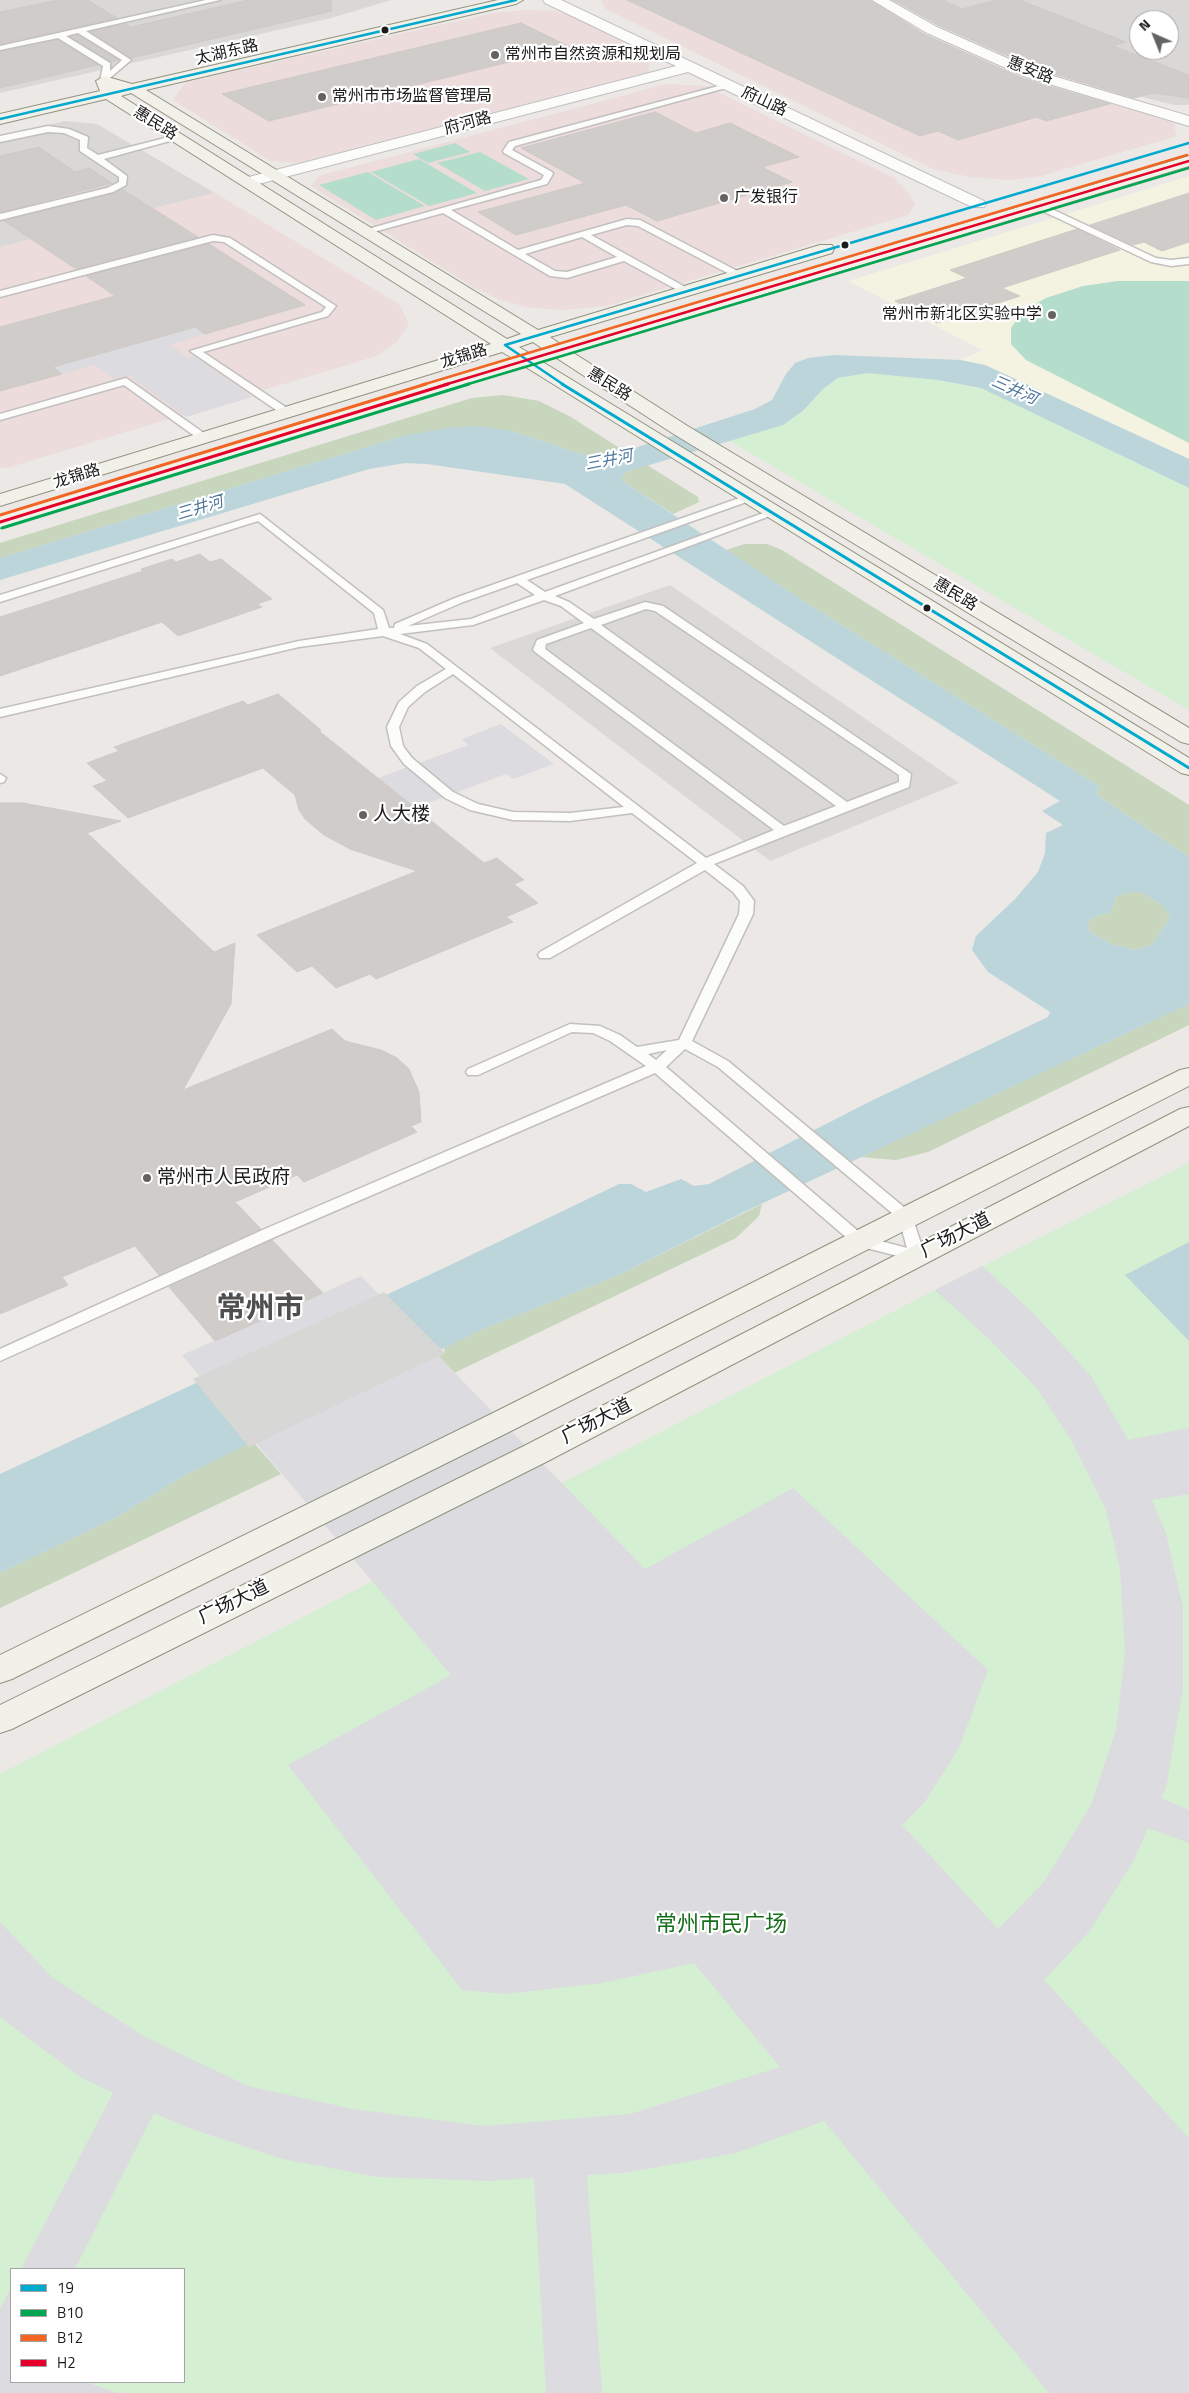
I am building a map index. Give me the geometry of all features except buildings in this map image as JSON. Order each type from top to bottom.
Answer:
[{"type":"street","name":"太湖东路","points":[[0,119],[106,88],[454,0]]},
{"type":"street","name":"太湖东路","points":[[134,88],[516,0]]},
{"type":"street","name":"府山路","points":[[550,0],[978,204]]},
{"type":"street","name":"惠安路","points":[[879,0],[932,30],[1031,74],[1189,121]]},
{"type":"street","name":"府河路","points":[[247,182],[689,67]]},
{"type":"street","name":"太湖东路","points":[[0,105],[106,88]]},
{"type":"street","name":"惠民路","points":[[106,88],[134,88],[535,336],[679,429],[1189,737]]},
{"type":"street","name":"惠民路","points":[[106,88],[177,138],[505,344],[650,438],[1189,768]]},
{"type":"street","name":"龙锦路","points":[[0,500],[505,344],[1189,143]]},
{"type":"street","name":"龙锦路","points":[[0,522],[526,359],[1189,161]]},
{"type":"street","name":"广场大道","points":[[0,1670],[493,1427],[906,1217],[1189,1076]]},
{"type":"street","name":"广场大道","points":[[0,1720],[535,1454],[1189,1115]]},
{"type":"lane","points":[[0,48],[216,0]]},
{"type":"lane","points":[[78,30],[127,60],[106,88]]},
{"type":"lane","points":[[59,35],[107,64],[106,88]]},
{"type":"lane","points":[[366,231],[544,182],[550,174],[507,151],[512,144],[729,86]]},
{"type":"lane","points":[[603,112],[663,97],[698,94]]},
{"type":"lane","points":[[0,139],[48,129],[66,131],[85,139],[82,149],[123,176],[123,183],[110,190],[0,217]]},
{"type":"lane","points":[[96,158],[177,138]]},
{"type":"lane","points":[[1039,206],[1154,260],[1171,263],[1189,261]]},
{"type":"lane","points":[[443,209],[553,274],[567,275],[626,258]]},
{"type":"lane","points":[[517,253],[627,222],[640,223],[738,276]]},
{"type":"lane","points":[[583,234],[686,291]]},
{"type":"lane","points":[[0,294],[213,238],[227,240],[331,306],[325,314],[195,351],[286,412]]},
{"type":"lane","points":[[0,417],[126,381],[204,438]]},
{"type":"lane","points":[[384,632],[459,600],[748,498]]},
{"type":"lane","points":[[0,713],[299,644],[474,622],[772,513]]},
{"type":"lane","points":[[0,599],[260,517],[379,612],[384,632]]},
{"type":"lane","points":[[518,579],[544,596],[565,604],[846,807]]},
{"type":"lane","points":[[545,955],[704,864],[905,784],[905,774],[659,608],[645,605],[541,642],[539,650],[783,831]]},
{"type":"lane","points":[[0,1355],[272,1232],[657,1067],[684,1043],[746,914],[747,901],[738,889],[423,646],[384,632]]},
{"type":"lane","points":[[454,669],[421,689],[403,705],[393,727],[397,746],[408,761],[449,795],[474,807],[514,816],[570,817],[634,809]]},
{"type":"lane","points":[[473,1072],[570,1028],[595,1029],[615,1038],[657,1067],[860,1241],[917,1256]]},
{"type":"lane","points":[[634,1052],[684,1043],[723,1064],[906,1217],[917,1256]]},
{"type":"shaded area","points":[[0,0],[391,0],[331,18],[0,93]]},
{"type":"shaded area","points":[[601,0],[863,0],[922,34],[1017,77],[1173,122],[1177,136],[1037,177],[1008,180],[970,177],[933,169],[606,9]]},
{"type":"shaded area","points":[[895,0],[1189,0],[1189,105],[1174,105],[1044,72],[946,29]]},
{"type":"shaded area","points":[[525,10],[554,11],[575,17],[651,57],[648,72],[298,163],[271,161],[173,100],[186,82],[494,13]]},
{"type":"shaded area","points":[[667,84],[705,86],[894,178],[908,192],[915,204],[908,215],[606,306],[563,310],[526,307],[498,299],[473,287],[311,186],[319,176]]},
{"type":"shaded area","points":[[65,121],[97,124],[215,193],[0,247],[0,136]]},
{"type":"shaded area","name":"常州市新北区实验中学","points":[[1189,176],[1189,459],[985,365],[960,360],[982,350],[848,281]]},
{"type":"shaded area","points":[[215,193],[399,304],[409,324],[396,343],[376,356],[7,468],[0,467],[0,247]]},
{"type":"shaded area","points":[[195,327],[205,334],[170,345],[188,358],[194,356],[252,397],[186,417],[128,375],[114,379],[95,365],[62,374],[53,367]]},
{"type":"shaded area","points":[[670,585],[959,783],[770,861],[490,648]]},
{"type":"shaded area","points":[[501,724],[554,764],[513,779],[506,774],[415,808],[378,778],[468,745],[462,739]]},
{"type":"shaded area","points":[[982,1266],[1032,1312],[1091,1376],[1128,1440],[1189,1428],[1189,1494],[1152,1500],[1166,1533],[1183,1607],[1183,1688],[1166,1788],[1161,1798],[1189,1810],[1189,1843],[1148,1828],[1133,1862],[1089,1932],[1044,1980],[1189,2138],[1189,2393],[1049,2393],[824,2121],[736,2153],[623,2173],[587,2175],[602,2393],[546,2393],[534,2178],[490,2181],[378,2177],[283,2159],[186,2127],[154,2113],[76,2268],[22,2268],[113,2093],[82,2078],[0,2017],[0,1922],[53,1978],[145,2037],[248,2086],[353,2109],[484,2126],[630,2114],[780,2067],[694,1963],[602,1983],[505,1994],[462,1990],[288,1765],[451,1675],[182,1355],[361,1276],[645,1569],[793,1488],[988,1670],[959,1748],[924,1803],[902,1825],[998,1929],[1043,1883],[1091,1805],[1116,1730],[1125,1652],[1120,1569],[1106,1510],[1070,1438],[1036,1387],[989,1339],[935,1290]]},
{"type":"shaded area","points":[[10,2290],[10,2383],[88,2383],[118,2393],[0,2393],[0,2309]]},
{"type":"green space","points":[[455,143],[470,152],[428,163],[413,154]]},
{"type":"green space","points":[[480,152],[529,179],[485,191],[437,163]]},
{"type":"green space","points":[[419,159],[477,193],[429,206],[371,172]]},
{"type":"green space","points":[[368,172],[425,206],[376,220],[319,185]]},
{"type":"green space","points":[[1118,281],[1189,281],[1189,443],[1026,360],[1011,344],[1011,328],[1023,311],[1046,298],[1083,286]]},
{"type":"green space","points":[[867,373],[938,380],[981,388],[1189,488],[1189,710],[728,440],[783,425],[803,412],[823,389],[838,378]]},
{"type":"green space","points":[[503,395],[539,401],[571,417],[624,451],[616,454],[584,455],[512,431],[403,436],[0,558],[0,543],[472,398]]},
{"type":"green space","points":[[647,465],[698,497],[699,502],[673,514],[621,480],[626,472]]},
{"type":"green space","points":[[745,544],[767,544],[782,550],[1189,805],[1189,857],[1097,795],[1099,786],[808,604],[726,550]]},
{"type":"green space","points":[[1129,892],[1144,893],[1163,906],[1170,918],[1152,945],[1134,950],[1111,944],[1090,932],[1087,923],[1096,916],[1110,913],[1117,896]]},
{"type":"green space","points":[[1189,1004],[1189,1025],[928,1152],[896,1160],[861,1157]]},
{"type":"green space","name":"常州市民广场","points":[[1189,1163],[1189,2393],[0,2393],[0,1774],[935,1290]]},
{"type":"green space","points":[[762,1204],[759,1216],[736,1238],[454,1373],[439,1356],[445,1353],[444,1348],[483,1329],[617,1276]]},
{"type":"green space","points":[[255,1444],[281,1474],[0,1608],[0,1573],[115,1518],[187,1474],[245,1445]]},
{"type":"water","name":"三井河","points":[[834,355],[960,360],[985,365],[1189,459],[1189,488],[981,388],[938,380],[867,373],[838,378],[823,389],[803,411],[783,425],[626,472],[621,480],[808,604],[1099,786],[1097,795],[1189,857],[1189,1004],[746,1211],[617,1276],[483,1329],[187,1474],[115,1518],[0,1573],[0,1474],[444,1268],[619,1184],[631,1184],[646,1192],[681,1179],[694,1186],[709,1184],[869,1102],[1048,1017],[1050,1012],[988,972],[972,950],[976,936],[1015,899],[1038,872],[1045,853],[1046,833],[1063,825],[1042,811],[1060,801],[565,484],[427,464],[405,463],[369,469],[0,580],[0,558],[403,436],[446,428],[479,426],[512,431],[584,455],[616,454],[755,409],[772,400],[786,374],[795,363],[808,358]],"holes":[[[1129,892],[1144,893],[1163,906],[1170,918],[1152,945],[1134,950],[1111,944],[1090,932],[1087,923],[1096,916],[1110,913],[1117,896]]]},
{"type":"water","points":[[1189,1242],[1189,1341],[1125,1275]]},
{"type":"pier","points":[[384,1292],[445,1353],[249,1447],[193,1379]]},
{"type":"transit line","name":"19","points":[[0,119],[516,0]]},
{"type":"transit line","name":"19","points":[[505,345],[1189,143]]},
{"type":"transit line","name":"B12","points":[[0,515],[480,367],[1187,155]]},
{"type":"transit line","name":"H2","points":[[0,522],[482,373],[1189,161]]},
{"type":"transit line","name":"B10","points":[[2,528],[484,379],[1189,168]]},
{"type":"transit line","name":"19","points":[[505,345],[553,378],[650,438],[1189,768]]},
{"type":"place","name":"常州市自然资源和规划局","points":[[495,55]]},
{"type":"place","name":"常州市市场监督管理局","points":[[322,97]]},
{"type":"place","name":"广发银行","points":[[724,198]]},
{"type":"place","name":"常州市新北区实验中学","points":[[1052,315]]},
{"type":"place","name":"人大楼","points":[[363,815]]},
{"type":"place","name":"常州市人民政府","points":[[147,1178]]},
{"type":"district","name":"常州市","points":[[260,1310]]}]
